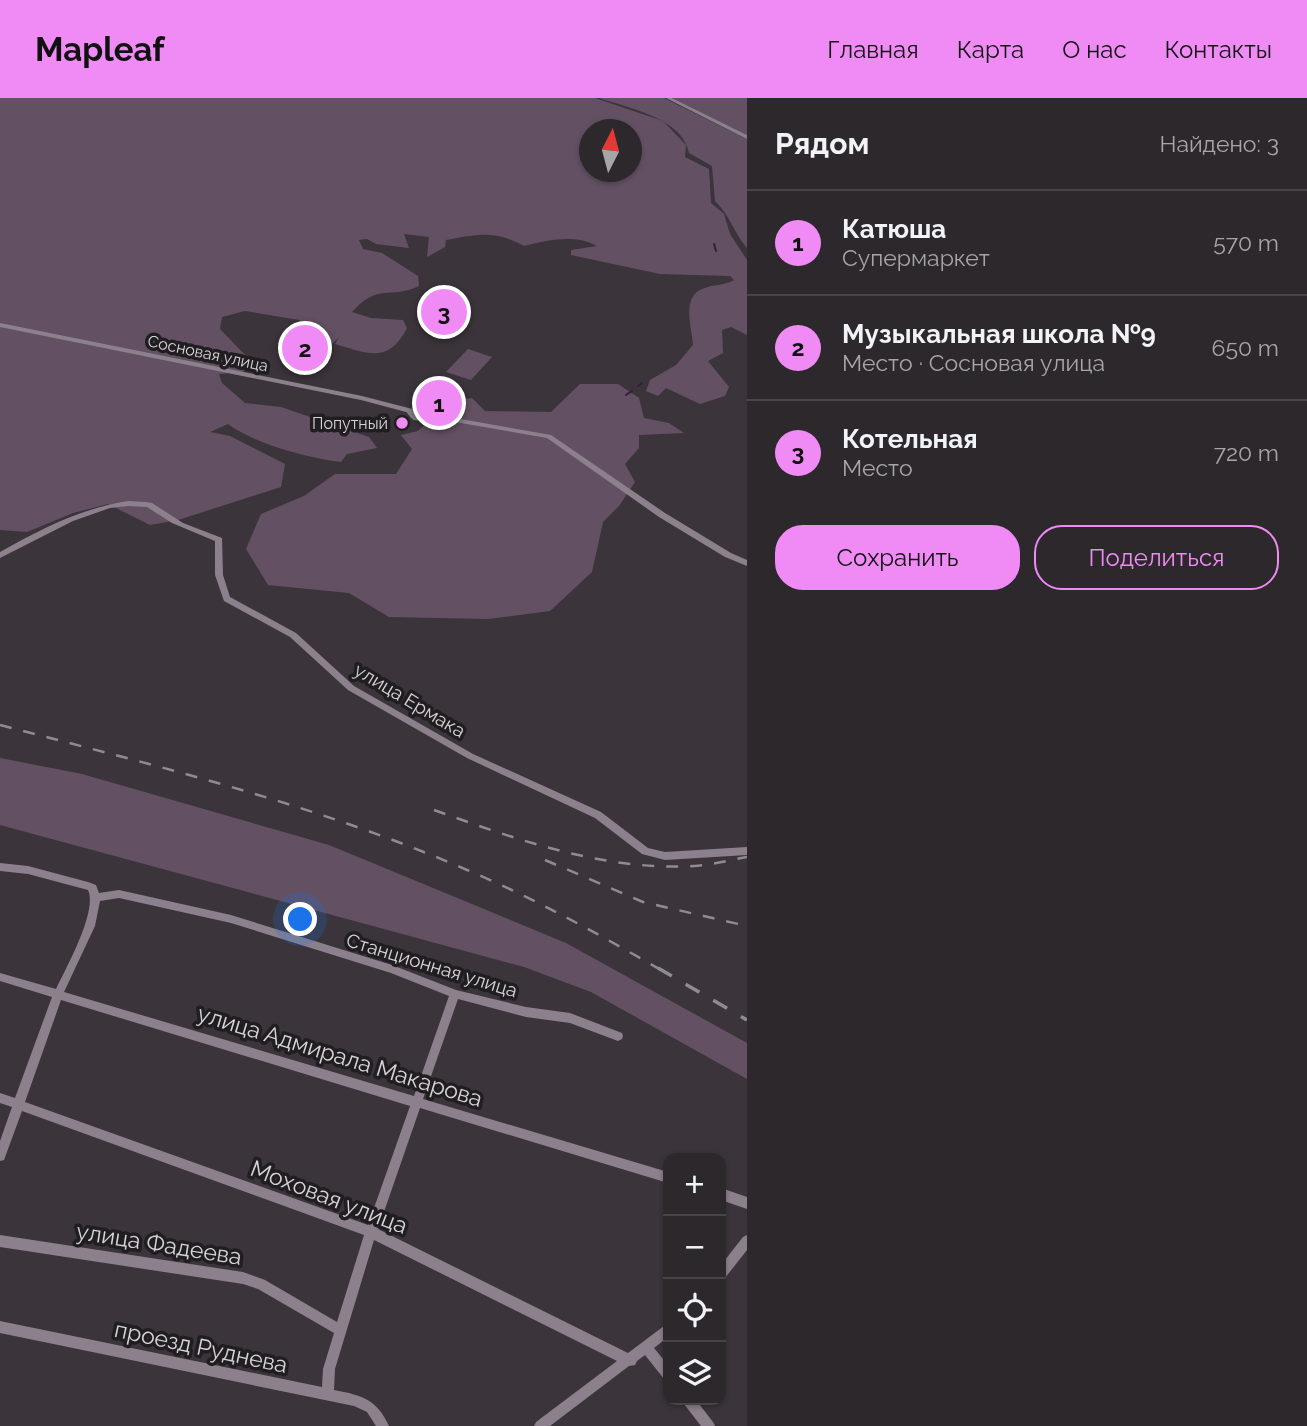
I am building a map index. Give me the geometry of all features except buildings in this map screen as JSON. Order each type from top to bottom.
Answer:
[{"type":"street","points":[[668,98],[747,137]]},
{"type":"street","name":"Сосновая улица","points":[[0,325],[362,398],[421,414],[549,436],[662,515],[729,555],[747,562]]},
{"type":"street","name":"улица Ермака","points":[[0,555],[35,536],[95,510],[132,503],[150,505],[170,519],[219,540],[219,575],[227,599],[293,635],[351,688],[470,756],[598,815],[645,851],[665,856],[747,851]]},
{"type":"street","points":[[0,867],[20,866],[75,881],[93,888],[96,898],[90,926],[58,995],[0,1156]]},
{"type":"street","name":"Станционная улица","points":[[96,898],[119,894],[232,919],[392,969],[455,994],[526,1012],[570,1018],[618,1036]]},
{"type":"street","name":"улица Адмирала Макарова","points":[[0,977],[420,1101],[663,1176]]},
{"type":"street","points":[[328,1395],[329,1369],[371,1232],[420,1101],[455,994]]},
{"type":"street","name":"Моховая улица","points":[[0,1098],[371,1232],[631,1360]]},
{"type":"street","points":[[726,1196],[747,1203]]},
{"type":"street","name":"улица Фадеева","points":[[0,1241],[243,1278],[261,1284],[341,1330]]},
{"type":"street","points":[[726,1268],[747,1241]]},
{"type":"street","name":"проезд Руднева","points":[[0,1327],[355,1401],[371,1408],[383,1426]]},
{"type":"street","points":[[540,1426],[663,1334]]},
{"type":"street","points":[[647,1348],[663,1369]]},
{"type":"street","points":[[692,1405],[709,1426]]},
{"type":"shaded area","points":[[0,98],[595,98],[663,121],[686,145],[685,157],[709,169],[711,203],[724,214],[730,234],[747,260],[747,335],[731,327],[722,330],[723,353],[708,361],[729,387],[725,396],[700,404],[666,388],[658,396],[646,391],[650,380],[676,365],[693,345],[689,314],[696,293],[706,287],[734,280],[730,276],[660,274],[571,255],[571,250],[597,246],[571,239],[524,246],[495,235],[468,236],[446,240],[445,247],[427,257],[429,237],[404,234],[409,248],[376,244],[367,239],[359,240],[363,249],[382,253],[418,276],[419,286],[400,292],[377,294],[352,312],[371,318],[403,320],[407,328],[400,340],[384,352],[367,353],[335,344],[339,337],[333,343],[328,341],[299,320],[245,311],[222,317],[220,329],[248,358],[243,372],[219,374],[222,383],[245,403],[281,407],[369,437],[377,448],[347,454],[341,462],[328,460],[267,444],[228,424],[210,432],[230,436],[285,464],[281,487],[178,520],[150,525],[108,504],[73,513],[27,532],[0,530]]},
{"type":"shaded area","points":[[599,98],[664,98],[747,139],[747,248],[715,201],[712,166],[689,153],[685,141],[666,123]]},
{"type":"shaded area","points":[[672,98],[747,98],[747,135]]},
{"type":"shaded area","points":[[468,349],[492,357],[471,380],[446,372]]},
{"type":"shaded area","points":[[580,384],[618,384],[639,398],[644,418],[669,423],[684,433],[639,435],[639,448],[625,464],[635,482],[619,506],[603,522],[592,572],[550,611],[488,619],[389,617],[349,593],[268,585],[246,549],[261,514],[304,496],[335,474],[396,474],[412,449],[401,435],[418,431],[438,412],[454,407],[456,400],[472,398],[485,411],[551,412]]},
{"type":"shaded area","points":[[0,758],[82,774],[329,845],[566,943],[747,1043],[747,1079],[591,992],[524,967],[0,825]]},
{"type":"waterway","points":[[714,244],[716,251]]},
{"type":"waterway","points":[[638,386],[642,383]]},
{"type":"waterway","points":[[626,395],[632,391]]},
{"type":"railway","points":[[0,725],[295,806],[411,847],[517,892],[661,970]]},
{"type":"railway","points":[[434,810],[529,842],[627,864],[694,866],[747,857]]},
{"type":"railway","points":[[545,860],[643,902],[747,926]]},
{"type":"railway","points":[[658,968],[747,1020]]},
{"type":"place","name":"Котельная","points":[[444,312]]},
{"type":"place","name":"Музыкальная школа №9","points":[[305,348]]},
{"type":"place","name":"Катюша","points":[[439,403]]},
{"type":"place","name":"Попутный","points":[[402,423]]}]
